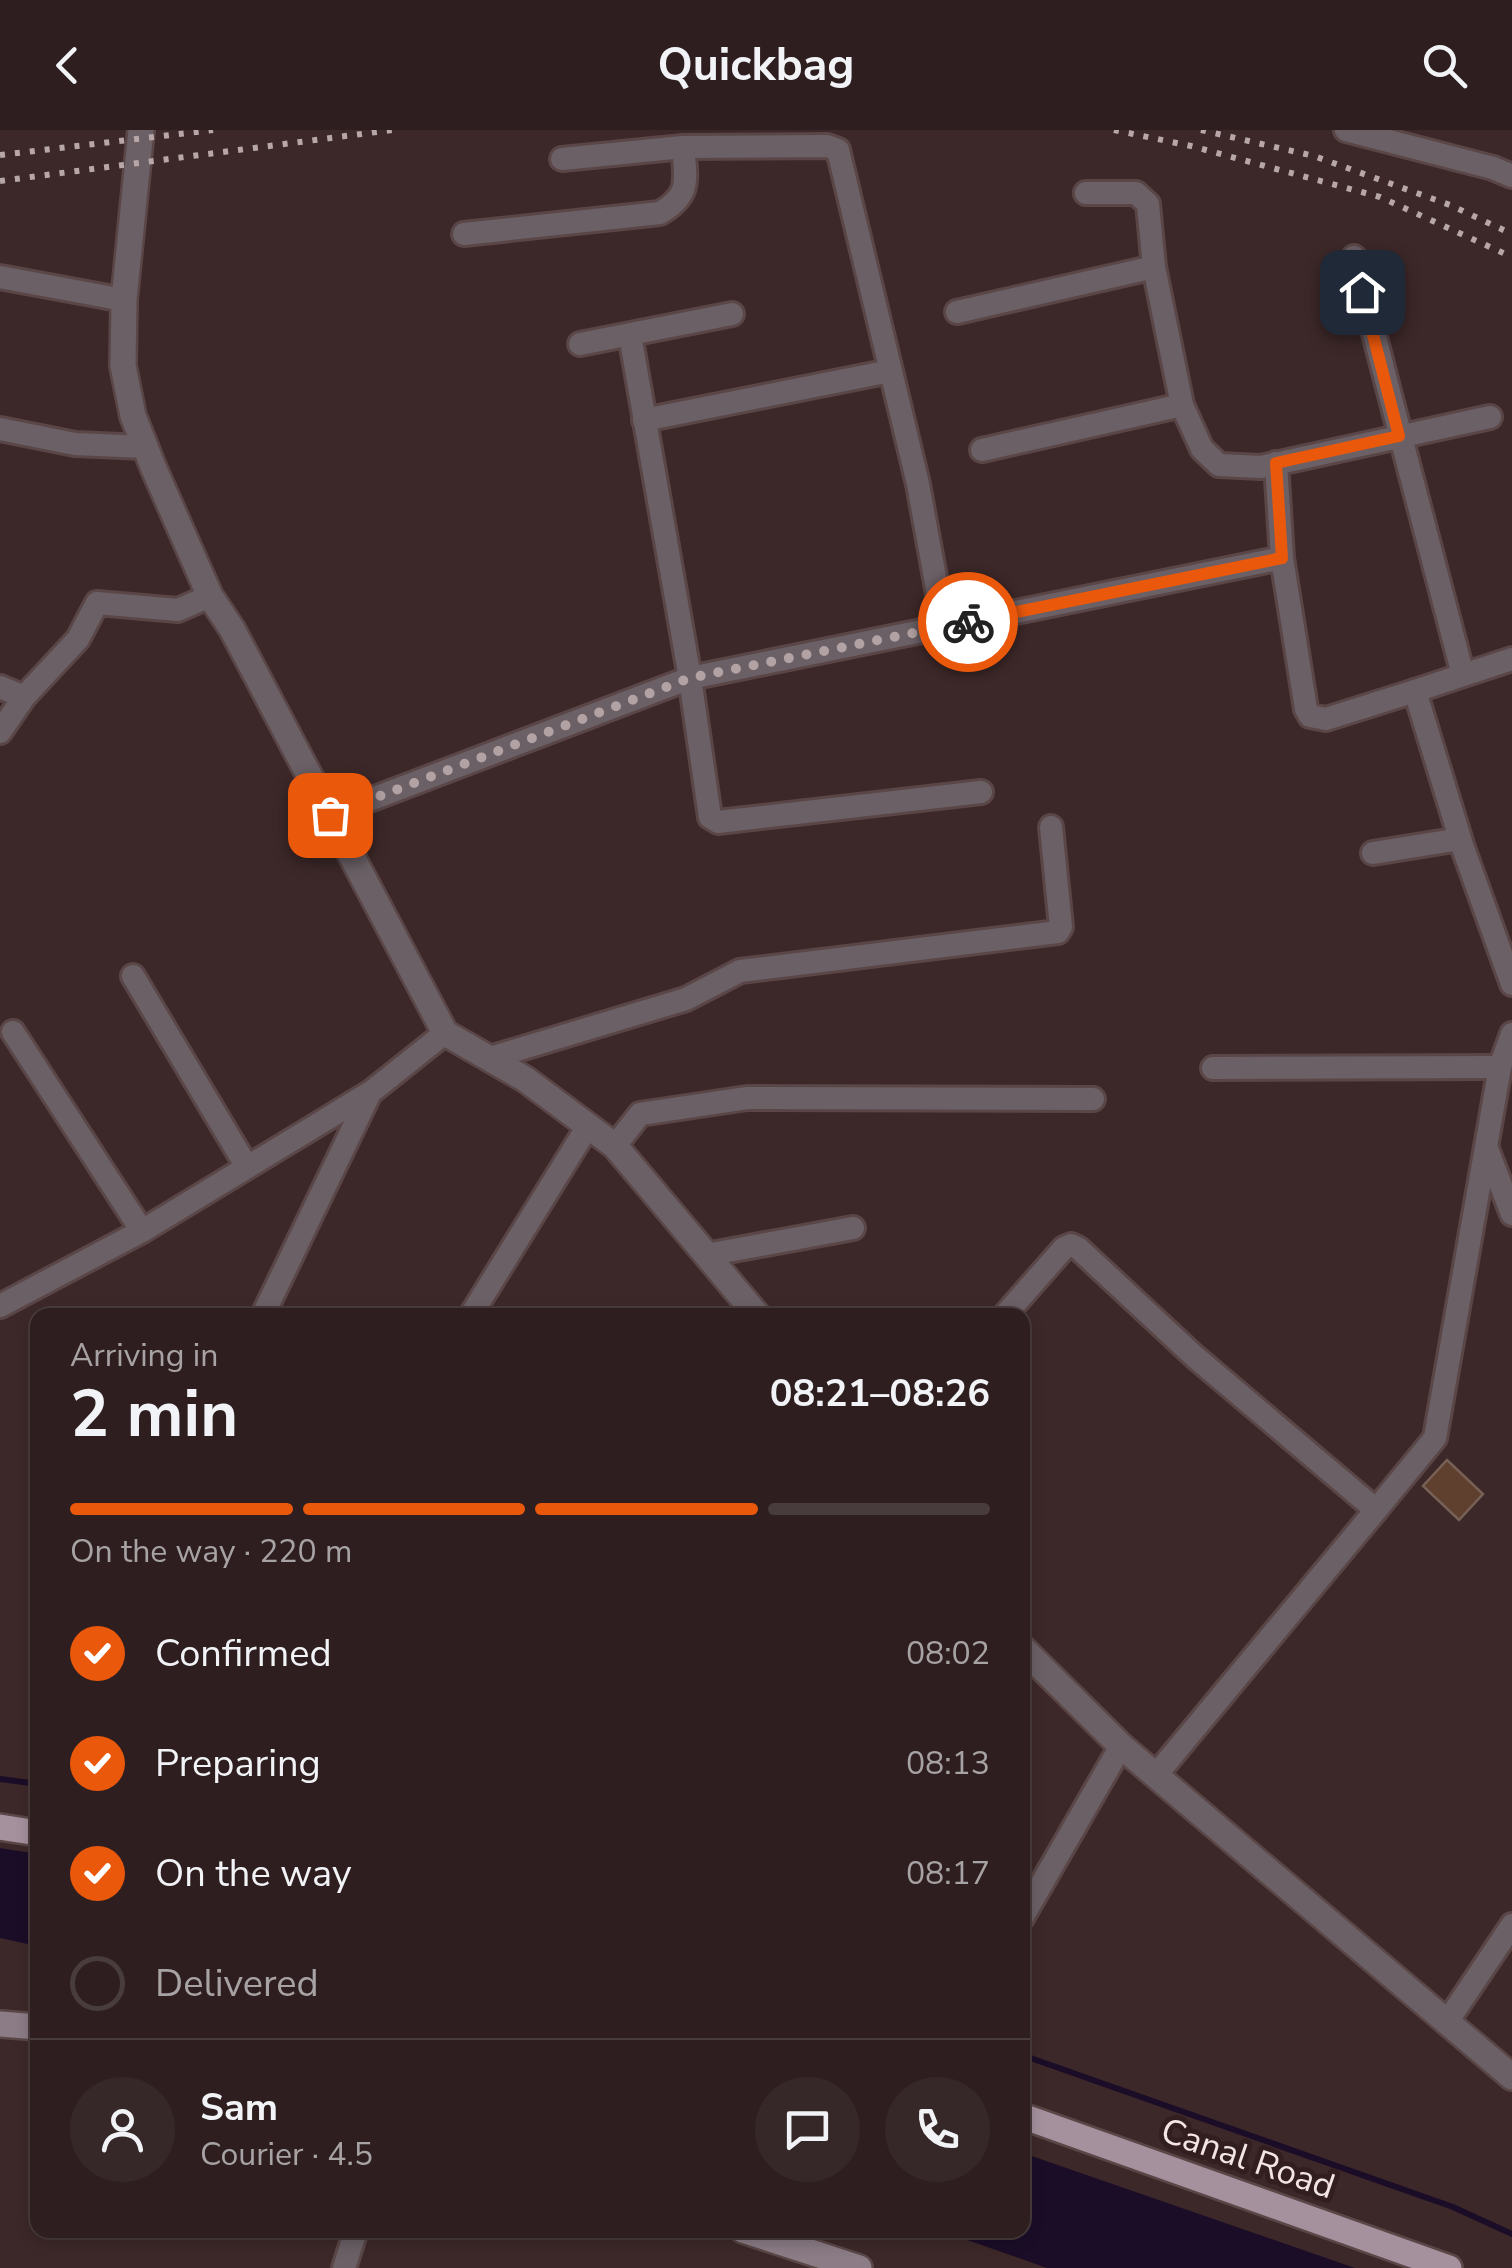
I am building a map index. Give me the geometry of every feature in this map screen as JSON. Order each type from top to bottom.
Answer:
[{"type":"main road","points":[[0,1827],[30,1832]]},
{"type":"main road","points":[[0,2024],[30,2027]]},
{"type":"main road","name":"Canal Road","points":[[1030,2119],[1449,2268]]},
{"type":"main road","points":[[767,2238],[859,2268]]},
{"type":"street","points":[[141,130],[124,300],[123,366],[133,416],[210,596],[232,630],[446,1032],[525,1079],[615,1146],[750,1308]]},
{"type":"street","points":[[1346,130],[1512,176]]},
{"type":"street","points":[[562,158],[684,147],[828,146],[838,150],[918,484],[944,627]]},
{"type":"street","points":[[464,234],[660,214],[676,204],[683,193],[684,147]]},
{"type":"street","points":[[1086,192],[1136,193],[1144,197],[1151,212],[1154,267],[1182,404],[1202,449],[1219,465],[1261,467],[1490,417]]},
{"type":"street","points":[[1354,257],[1462,675]]},
{"type":"street","points":[[957,312],[1154,267]]},
{"type":"street","points":[[0,276],[124,300]]},
{"type":"street","points":[[580,344],[732,314]]},
{"type":"street","points":[[630,335],[690,678],[710,818],[718,822],[981,792]]},
{"type":"street","points":[[644,420],[890,371]]},
{"type":"street","points":[[982,450],[1182,404]]},
{"type":"street","points":[[0,429],[75,444],[145,446]]},
{"type":"street","points":[[1276,463],[1282,558],[1310,716],[1326,718],[1512,659]]},
{"type":"street","points":[[330,815],[690,678],[1282,558]]},
{"type":"street","points":[[0,732],[24,697],[78,639],[97,602],[178,610],[210,596]]},
{"type":"street","points":[[0,687],[24,697]]},
{"type":"street","points":[[1416,690],[1460,839],[1512,984]]},
{"type":"street","points":[[490,1058],[686,999],[740,970],[1052,935],[1060,927],[1051,827]]},
{"type":"street","points":[[1373,853],[1460,839]]},
{"type":"street","points":[[133,976],[247,1168]]},
{"type":"street","points":[[12,1032],[142,1230]]},
{"type":"street","points":[[0,1306],[142,1230],[371,1092],[446,1032]]},
{"type":"street","points":[[1156,1775],[1435,1438],[1485,1146],[1500,1068],[1512,1034]]},
{"type":"street","points":[[1214,1068],[1500,1068]]},
{"type":"street","points":[[266,1308],[371,1092]]},
{"type":"street","points":[[615,1146],[640,1114],[747,1098],[1093,1098]]},
{"type":"street","points":[[474,1308],[588,1126]]},
{"type":"street","points":[[1485,1146],[1512,1214]]},
{"type":"street","points":[[706,1255],[853,1228]]},
{"type":"street","points":[[1011,1308],[1064,1248],[1078,1248],[1194,1356],[1376,1510]]},
{"type":"street","points":[[1030,1656],[1121,1746],[1512,2077]]},
{"type":"street","points":[[1030,1904],[1121,1746]]},
{"type":"street","points":[[1447,2022],[1512,1924]]},
{"type":"street","points":[[344,2268],[353,2238]]},
{"type":"shaded area","points":[[0,1848],[30,1853],[30,1944],[0,1938]]},
{"type":"shaded area","points":[[1030,2155],[1355,2268],[1047,2268],[962,2238],[1030,2238]]},
{"type":"building","points":[[1447,1460],[1483,1494],[1459,1520],[1423,1486]]},
{"type":"waterway","points":[[0,1779],[30,1783]]},
{"type":"waterway","points":[[1030,2058],[1453,2207],[1512,2234]]},
{"type":"railway","points":[[0,155],[213,130]]},
{"type":"railway","points":[[0,181],[392,130]]},
{"type":"railway","points":[[1114,130],[1191,146],[1380,197],[1512,257]]},
{"type":"railway","points":[[1201,130],[1314,156],[1450,205],[1512,234]]},
{"type":"way so far","points":[[330,815],[690,678],[968,622]]},
{"type":"route","points":[[968,622],[1282,558],[1276,463],[1399,436],[1362,292]]}]
